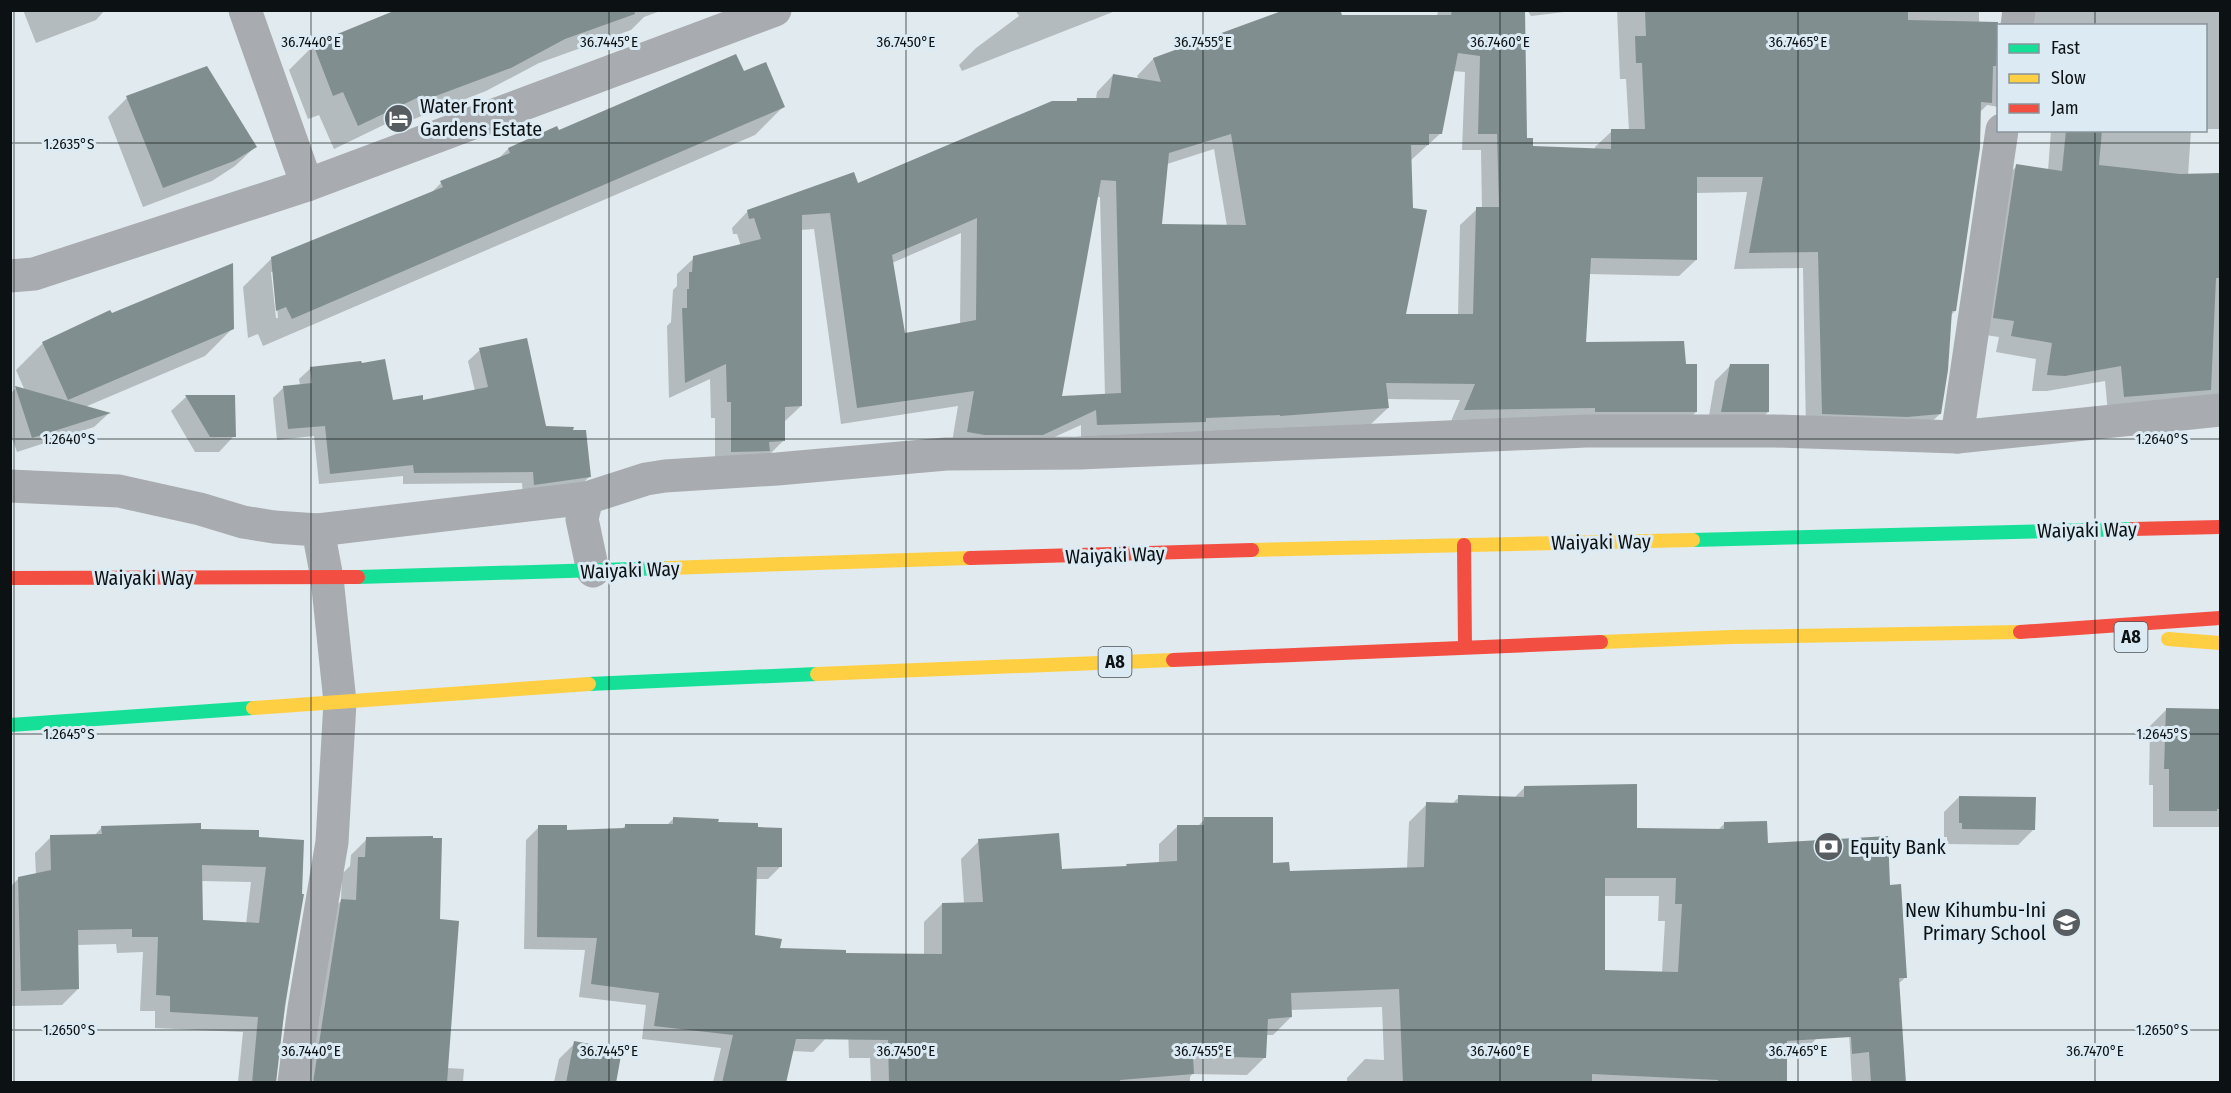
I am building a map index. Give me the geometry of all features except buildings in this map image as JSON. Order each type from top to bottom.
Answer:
[{"type":"highway","name":"Waiyaki Way","points":[[10,578],[327,578],[1464,545],[2220,527]]},
{"type":"highway","points":[[1464,545],[1465,647]]},
{"type":"highway","name":"A8","points":[[10,725],[606,683],[1731,637],[2041,632],[2220,618]]},
{"type":"highway","name":"A8","points":[[2041,632],[2220,642]]},
{"type":"street","points":[[245,10],[307,185]]},
{"type":"street","points":[[10,276],[34,274],[307,185],[775,10]]},
{"type":"street","points":[[1957,437],[2001,132]]},
{"type":"street","points":[[10,486],[119,491],[200,508],[243,522],[318,530],[587,498],[646,479],[665,476],[946,454],[1079,453],[1586,430],[1775,431],[1957,437],[2220,410]]},
{"type":"street","points":[[587,498],[582,519],[592,571]]},
{"type":"street","points":[[294,1083],[304,1008],[332,842],[340,702],[327,578],[318,530]]},
{"type":"traffic: fast","points":[[1693,540],[2132,529]]},
{"type":"traffic: fast","points":[[358,577],[667,568]]},
{"type":"traffic: fast","points":[[589,684],[817,674]]},
{"type":"traffic: fast","points":[[10,725],[253,708]]},
{"type":"traffic: slow","points":[[1252,550],[1693,540]]},
{"type":"traffic: slow","points":[[667,568],[970,558]]},
{"type":"traffic: slow","points":[[1601,642],[1731,637],[2020,632]]},
{"type":"traffic: slow","points":[[2168,639],[2220,643]]},
{"type":"traffic: slow","points":[[817,674],[1173,660]]},
{"type":"traffic: slow","points":[[253,708],[589,684]]},
{"type":"traffic: jam","points":[[2132,529],[2220,527]]},
{"type":"traffic: jam","points":[[1464,545],[1465,647]]},
{"type":"traffic: jam","points":[[970,558],[1252,550]]},
{"type":"traffic: jam","points":[[10,578],[358,577]]},
{"type":"traffic: jam","points":[[2020,632],[2220,618]]},
{"type":"traffic: jam","points":[[1173,660],[1601,642]]},
{"type":"place","name":"Water Front Gardens Estate","points":[[399,118]]},
{"type":"place","name":"Equity Bank","points":[[1829,847]]},
{"type":"place","name":"New Kihumbu-Ini Primary School","points":[[2067,922]]}]
